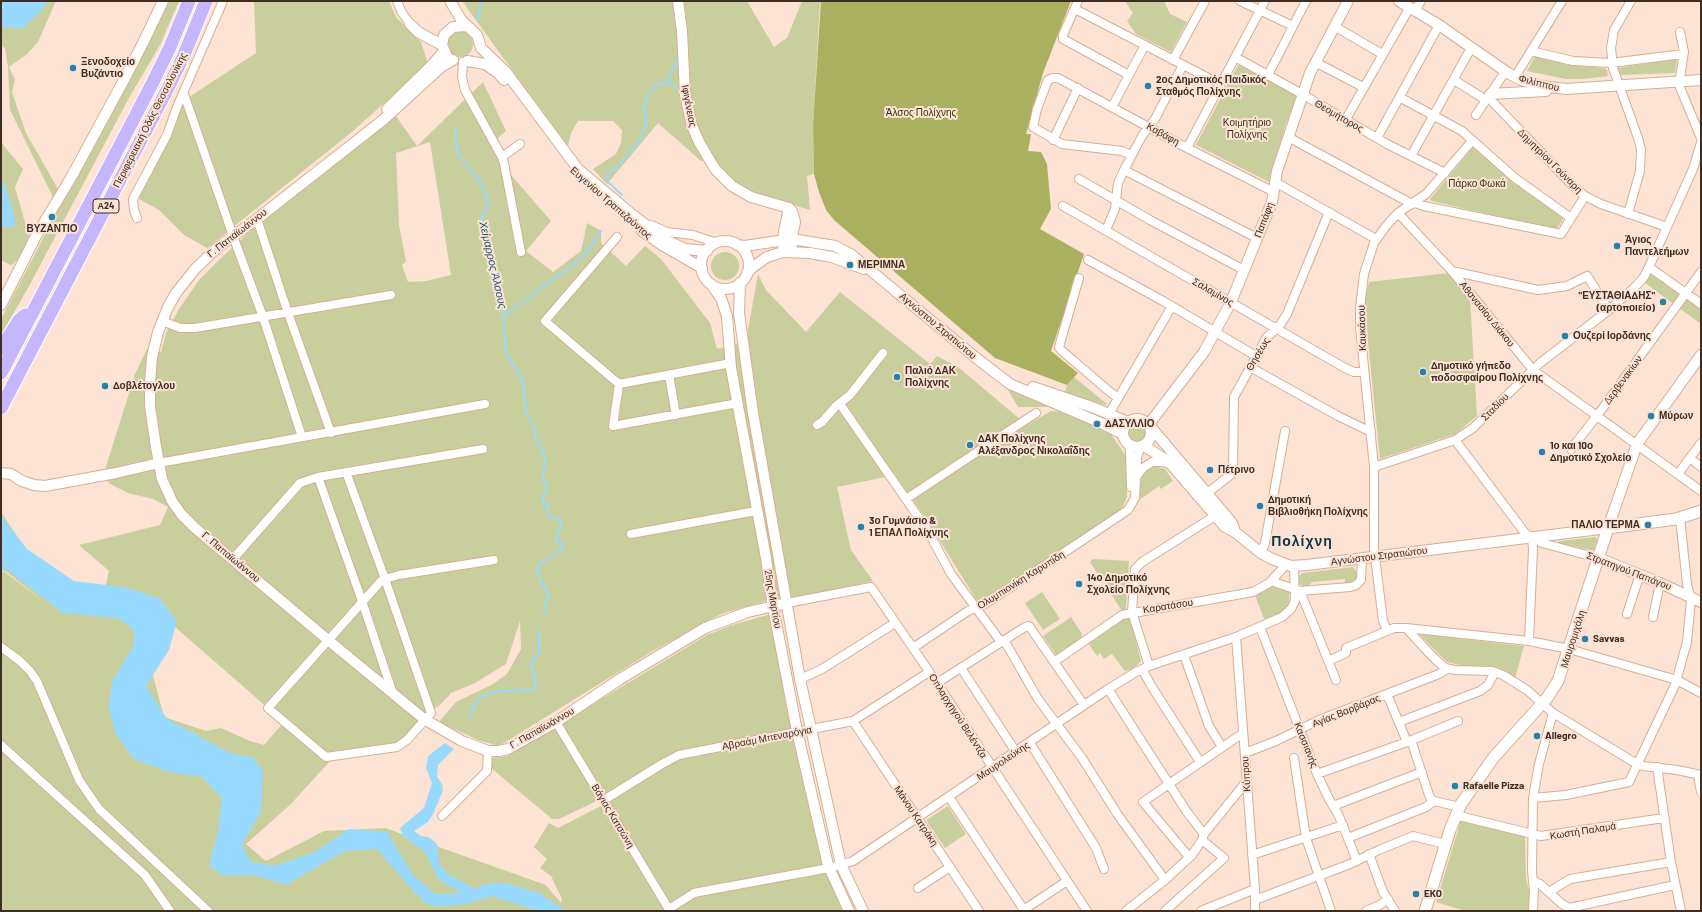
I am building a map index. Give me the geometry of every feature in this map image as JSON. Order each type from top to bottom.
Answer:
[{"type":"highway","name":"Περιφερειακή Οδός Θεσσαλονίκης","points":[[1,373],[153,82],[170,47],[189,1]]},
{"type":"highway","name":"Περιφερειακή Οδός Θεσσαλονίκης","points":[[1,408],[167,90],[206,1]]},
{"type":"highway","points":[[1,349],[19,320],[37,304]]},
{"type":"main road","name":"Αγνώστου Στρατιώτου","points":[[1608,528],[1680,518],[1701,511]]},
{"type":"main road","name":"Μαυρομιχάλη","points":[[1427,911],[1445,844],[1457,811],[1494,757],[1542,704],[1558,681],[1608,528]]},
{"type":"street","points":[[1,305],[36,236],[72,176],[126,76],[163,1]]},
{"type":"street","points":[[137,218],[134,210],[133,199],[167,135],[177,107],[184,94],[222,1]]},
{"type":"street","points":[[397,1],[401,11],[418,32],[434,40],[461,61]]},
{"type":"street","points":[[366,132],[399,96],[436,62],[443,48],[443,38],[448,30],[451,15],[446,1]]},
{"type":"street","name":"Ευγενίου Τραπεζούντος","points":[[450,1],[466,26],[477,35],[479,44],[485,52],[510,76],[574,164],[656,233],[678,246],[691,251],[706,251]]},
{"type":"street","name":"Ιφιγένειας","points":[[678,1],[681,21],[685,94],[692,126],[702,149],[718,173],[735,189],[757,199],[789,208],[787,252]]},
{"type":"street","points":[[1174,60],[1205,1]]},
{"type":"street","points":[[1240,1],[1293,26]]},
{"type":"street","points":[[1187,148],[1265,1]]},
{"type":"street","points":[[1268,74],[1306,1]]},
{"type":"street","name":"Παπάφη","points":[[1149,425],[1201,356],[1231,302],[1257,238],[1302,94],[1315,62],[1348,1]]},
{"type":"street","name":"Φιλίππου","points":[[1399,1],[1439,25],[1505,72],[1542,86],[1561,90],[1701,80]]},
{"type":"street","points":[[1346,119],[1382,54],[1413,9],[1421,1]]},
{"type":"street","points":[[1515,77],[1562,1]]},
{"type":"street","points":[[1628,214],[1640,171],[1641,149],[1611,63],[1612,35],[1631,1]]},
{"type":"street","points":[[1129,75],[1063,39],[1063,35],[1077,5],[1145,45],[1220,84]]},
{"type":"street","points":[[410,24],[431,32],[448,30],[458,26],[466,26]]},
{"type":"street","points":[[1378,138],[1439,25]]},
{"type":"street","points":[[1334,26],[1382,54]]},
{"type":"street","points":[[1680,32],[1684,47],[1679,82],[1680,89],[1701,138]]},
{"type":"street","points":[[461,61],[476,54],[479,44]]},
{"type":"street","points":[[1112,107],[1145,45]]},
{"type":"street","points":[[1411,156],[1471,48]]},
{"type":"street","points":[[1531,50],[1573,61],[1611,63],[1683,54]]},
{"type":"street","name":"Θεομήτορος","points":[[1235,57],[1268,74],[1378,138],[1444,173]]},
{"type":"street","points":[[461,61],[465,90],[502,157],[521,252]]},
{"type":"street","name":"Ευγενίου Τραπεζούντος","points":[[461,61],[485,64],[504,79],[566,164],[589,187],[654,240],[702,268]]},
{"type":"street","name":"Γ. Παπαϊωάννου","points":[[461,61],[441,67],[388,115],[257,218],[216,248],[195,269],[174,297],[162,321],[153,353],[150,382],[152,418],[159,464],[162,479],[168,494],[181,514],[328,640],[424,719],[462,741],[488,751],[508,749],[556,722],[620,679],[697,632],[728,618],[758,609],[787,604]]},
{"type":"street","points":[[1315,62],[1363,87]]},
{"type":"street","points":[[1106,230],[1117,201],[1118,183],[1131,155],[1149,127],[1183,65]]},
{"type":"street","points":[[1476,115],[1505,72]]},
{"type":"street","name":"Καβάφη","points":[[1053,140],[1033,127],[1046,83],[1052,78],[1058,78],[1187,148],[1329,212],[1376,238]]},
{"type":"street","name":"Δημητρίου Γούναρη","points":[[1454,80],[1488,97],[1573,186],[1585,196],[1601,204],[1667,227]]},
{"type":"street","points":[[1078,88],[1053,140],[1065,145],[1122,151],[1131,155]]},
{"type":"street","points":[[1488,97],[1561,90]]},
{"type":"street","points":[[184,94],[232,236],[263,317],[302,437]]},
{"type":"street","points":[[1400,98],[1462,130],[1472,141],[1515,178],[1571,218]]},
{"type":"street","points":[[1288,137],[1414,203],[1560,234],[1585,196]]},
{"type":"street","name":"Καυκάσου","points":[[1387,630],[1383,621],[1374,557],[1374,467],[1360,327],[1361,298],[1366,266],[1376,238],[1386,226],[1398,213],[1426,194],[1472,141]]},
{"type":"street","name":"Σταδίου","points":[[1374,467],[1455,440],[1473,428],[1533,370],[1609,310],[1634,288],[1644,277],[1649,267],[1695,164],[1701,143]]},
{"type":"street","points":[[502,157],[520,144]]},
{"type":"street","points":[[1124,170],[1257,238]]},
{"type":"street","points":[[1079,180],[1244,270]]},
{"type":"street","name":"Σαλαμίνος","points":[[1063,206],[1345,368],[1354,372],[1364,372]]},
{"type":"street","name":"Θησέως","points":[[1206,494],[1233,473],[1233,399],[1267,336],[1281,324],[1288,312],[1329,212]]},
{"type":"street","name":"Αθανασίου Διάκου","points":[[1398,213],[1452,271],[1533,370],[1701,491]]},
{"type":"street","points":[[634,216],[667,232],[693,235],[717,243],[730,242],[751,245],[788,239]]},
{"type":"street","points":[[257,218],[288,313],[331,433]]},
{"type":"street","points":[[617,237],[545,320],[619,384]]},
{"type":"street","name":"Αγνώστου Στρατιώτου","points":[[788,239],[835,246],[852,255],[975,357],[998,373],[1010,384],[1123,434]]},
{"type":"street","points":[[717,243],[706,251],[703,256],[702,268],[706,280],[718,288],[726,289],[734,287],[740,283],[753,266],[767,256],[787,252]]},
{"type":"street","points":[[737,244],[742,249],[748,260],[748,273]]},
{"type":"street","name":"Αγνώστου Στρατιώτου","points":[[787,252],[832,257],[855,265],[880,278]]},
{"type":"street","points":[[1088,260],[1172,306],[1256,356]]},
{"type":"street","points":[[1649,267],[1701,304]]},
{"type":"street","points":[[1452,271],[1538,290],[1567,286],[1587,276],[1609,310]]},
{"type":"street","name":"Δερβενακίων","points":[[1571,449],[1597,416],[1701,272]]},
{"type":"street","points":[[1079,278],[1059,347],[1118,398]]},
{"type":"street","name":"25ης Μαρτίου","points":[[740,283],[739,313],[753,413],[800,679],[841,866],[863,911]]},
{"type":"street","name":"25ης Μαρτίου","points":[[711,284],[721,298],[725,307],[731,363],[756,511],[766,558],[773,607],[797,731],[829,868],[848,911]]},
{"type":"street","points":[[162,321],[184,329],[391,295]]},
{"type":"street","points":[[1109,414],[1172,306]]},
{"type":"street","points":[[817,425],[824,421],[850,395],[884,353]]},
{"type":"street","name":"Μαυρομιχάλη","points":[[1608,528],[1637,444],[1701,355]]},
{"type":"street","points":[[619,384],[731,363]]},
{"type":"street","points":[[1250,367],[1338,416],[1371,432]]},
{"type":"street","name":"Αγνώστου Στρατιώτου","points":[[998,373],[1128,422],[1133,419],[1139,419],[1149,425]]},
{"type":"street","points":[[669,375],[676,415]]},
{"type":"street","points":[[619,384],[613,426],[738,404]]},
{"type":"street","points":[[1,474],[6,472],[22,481],[34,485],[45,486],[485,404]]},
{"type":"street","points":[[840,404],[931,537],[948,569],[1002,641],[1029,685],[1082,758],[1122,821],[1165,880]]},
{"type":"street","points":[[906,499],[1036,413]]},
{"type":"street","points":[[1128,422],[1124,427],[1123,434],[1129,444],[1130,450],[1132,494],[1128,510]]},
{"type":"street","points":[[1129,444],[1134,447],[1142,446],[1148,442],[1152,431],[1149,425]]},
{"type":"street","points":[[1149,425],[1232,523],[1235,532]]},
{"type":"street","points":[[1261,553],[1265,543],[1285,431]]},
{"type":"street","points":[[1455,440],[1521,528],[1532,538],[1533,549],[1529,641]]},
{"type":"street","points":[[1678,474],[1701,443]]},
{"type":"street","points":[[1142,446],[1158,454],[1171,465],[1225,527],[1235,532],[1261,553],[1290,565]]},
{"type":"street","points":[[1128,510],[1135,498],[1137,459],[1142,446]]},
{"type":"street","points":[[233,559],[300,483],[318,477],[483,449]]},
{"type":"street","points":[[1690,458],[1701,467]]},
{"type":"street","points":[[1136,477],[1146,466],[1154,462],[1162,462],[1171,465]]},
{"type":"street","points":[[346,472],[385,579],[431,713],[406,740],[397,747],[326,757],[268,708],[379,582],[385,579],[399,575],[494,560]]},
{"type":"street","points":[[318,477],[393,694]]},
{"type":"street","name":"Ολυμπιονίκη Καρυπίδη","points":[[913,648],[1128,510]]},
{"type":"street","points":[[631,534],[756,511]]},
{"type":"street","points":[[1200,762],[1152,687],[1145,667],[1132,612],[1133,577],[1136,566],[1215,516]]},
{"type":"street","points":[[1533,798],[1566,795],[1629,782],[1677,680],[1688,634],[1691,603],[1687,584],[1680,518]]},
{"type":"street","name":"Αγνώστου Στρατιώτου","points":[[1290,565],[1374,557],[1608,528]]},
{"type":"street","name":"Στρατηγού Παπάγου","points":[[1532,538],[1542,543],[1598,558],[1640,574],[1701,602]]},
{"type":"street","points":[[1271,581],[1298,590],[1344,588],[1356,585],[1360,582],[1362,576],[1362,558]]},
{"type":"street","name":"Καρατάσου","points":[[1054,662],[1122,615],[1132,612],[1242,595],[1256,590],[1271,581],[1290,565]]},
{"type":"street","name":"Μαυρολεύκης","points":[[670,910],[694,893],[841,866],[853,861],[1108,689],[1145,667],[1236,637],[1282,617],[1290,610],[1295,601],[1298,590],[1290,565]]},
{"type":"street","points":[[1627,614],[1640,574]]},
{"type":"street","points":[[1652,617],[1660,583]]},
{"type":"street","name":"Οπλαρχηγού Βελέντζα","points":[[787,604],[871,587],[937,683],[1087,911]]},
{"type":"street","points":[[1298,590],[1336,680]]},
{"type":"street","points":[[800,679],[822,670],[895,622]]},
{"type":"street","points":[[937,683],[1002,641],[1029,626],[1084,705]]},
{"type":"street","name":"Κασσιανής","points":[[1260,627],[1317,774],[1343,825],[1357,861]]},
{"type":"street","points":[[1328,661],[1346,653],[1346,648],[1387,630],[1398,627],[1529,641],[1569,649],[1677,680],[1701,693]]},
{"type":"street","points":[[1406,628],[1432,656],[1447,669],[1495,672],[1526,690],[1553,714],[1620,755],[1638,764],[1700,775],[1701,792]]},
{"type":"street","name":"Κύπρου","points":[[1236,637],[1255,889],[1255,911]]},
{"type":"street","points":[[1,648],[20,661],[37,681],[79,780],[99,809],[208,911]]},
{"type":"street","points":[[1184,655],[1208,726],[1222,747]]},
{"type":"street","points":[[961,668],[1016,752]]},
{"type":"street","name":"Αγίας Βαρβάρας","points":[[1244,753],[1439,674],[1447,669]]},
{"type":"street","name":"Αβραάμ Μπεναρόγια","points":[[604,800],[679,755],[853,721],[929,672]]},
{"type":"street","points":[[1399,722],[1480,691],[1488,685],[1495,672]]},
{"type":"street","points":[[1108,689],[1203,837],[1224,858],[1168,910]]},
{"type":"street","points":[[1348,838],[1423,808],[1434,801],[1430,798],[1412,743],[1407,742],[1387,694]]},
{"type":"street","points":[[1533,911],[1533,798],[1553,714]]},
{"type":"street","name":"Μάνου Κατράκη","points":[[853,721],[979,911]]},
{"type":"street","points":[[1317,774],[1407,742],[1458,721]]},
{"type":"street","name":"Βάγιας Κατσώνη","points":[[556,722],[670,910]]},
{"type":"street","points":[[1189,857],[1143,802],[1168,783],[1243,732]]},
{"type":"street","points":[[1030,743],[1096,848],[1104,869]]},
{"type":"street","points":[[1,745],[145,875],[170,911]]},
{"type":"street","points":[[442,816],[487,771],[488,751]]},
{"type":"street","points":[[1294,758],[1306,838],[1331,911]]},
{"type":"street","points":[[1657,767],[1671,862],[1681,911]]},
{"type":"street","points":[[1333,806],[1422,772]]},
{"type":"street","points":[[1126,911],[1165,880],[1189,857],[1246,782]]},
{"type":"street","points":[[949,797],[1023,910],[1067,881]]},
{"type":"street","name":"Κωστή Παλαμά","points":[[1434,801],[1457,811],[1532,835],[1545,836],[1664,818]]},
{"type":"street","points":[[1252,855],[1343,825]]},
{"type":"street","points":[[1255,900],[1357,861],[1369,854],[1413,836],[1445,844]]},
{"type":"street","points":[[1369,854],[1384,892],[1395,911]]},
{"type":"street","points":[[1549,892],[1570,879],[1671,862]]},
{"type":"street","points":[[918,888],[950,867]]},
{"type":"street","points":[[1533,881],[1540,883],[1563,906],[1571,909],[1675,885]]},
{"type":"street","points":[[1201,911],[1255,889]]},
{"type":"street","points":[[1366,911],[1380,905],[1388,898]]},
{"type":"green space","points":[[1,1],[56,1],[38,42],[27,54],[9,67],[15,80],[12,92],[26,133],[58,189],[53,197],[10,110],[8,67],[5,48],[1,46]]},
{"type":"green space","points":[[167,1],[179,1],[160,45],[130,96],[28,288],[1,335],[1,319]]},
{"type":"green space","points":[[254,1],[389,1],[396,17],[421,42],[427,61],[426,66],[353,131],[207,248],[184,235],[159,210],[139,199],[144,184],[180,103],[256,53]]},
{"type":"green space","points":[[462,1],[747,1],[774,47],[787,38],[802,1],[820,1],[813,125],[814,174],[807,176],[810,210],[746,190],[735,183],[720,168],[713,157],[701,161],[658,123],[607,184],[593,169],[616,154],[621,143],[622,130],[613,121],[578,121],[571,133],[568,147]]},
{"type":"green space","name":"Άλσος Πολίχνης","points":[[821,1],[1071,1],[1043,73],[1026,134],[1031,134],[1028,151],[1041,152],[1047,164],[1051,209],[1040,229],[1084,254],[1051,351],[1078,373],[1067,385],[995,358],[834,220],[826,210],[814,174],[813,125]]},
{"type":"green space","points":[[1125,1],[1164,1],[1170,14],[1187,22],[1171,52],[1136,34],[1127,21],[1133,13]]},
{"type":"green space","points":[[460,31],[469,35],[473,44],[469,53],[460,57],[451,53],[447,44],[451,35]]},
{"type":"green space","points":[[1535,56],[1572,65],[1604,68],[1607,70],[1608,76],[1583,79],[1566,79],[1527,71]]},
{"type":"green space","points":[[1677,59],[1675,73],[1618,75],[1617,68]]},
{"type":"green space","name":"Κοιμητήριο Πολίχνης","points":[[1238,65],[1298,95],[1286,123],[1269,182],[1196,145]]},
{"type":"green space","points":[[483,82],[506,131],[498,138],[495,152],[499,161],[551,221],[526,251],[553,272],[581,251],[587,223],[601,231],[601,243],[626,266],[645,246],[661,259],[710,323],[717,349],[746,341],[758,274],[766,290],[806,332],[840,292],[930,364],[937,356],[958,367],[1027,425],[1051,411],[1066,412],[1110,433],[1126,456],[1127,496],[1123,507],[1108,520],[979,604],[925,517],[895,475],[837,487],[851,550],[873,581],[790,600],[769,600],[721,614],[651,652],[499,746],[478,740],[439,722],[456,702],[493,684],[507,674],[521,649],[520,621],[506,664],[475,683],[451,693],[439,706],[425,713],[397,747],[331,760],[291,804],[246,844],[266,861],[324,831],[385,828],[546,885],[561,903],[562,899],[551,876],[540,868],[547,859],[534,847],[549,823],[558,828],[603,805],[666,911],[1,911],[1,572],[5,572],[45,603],[7,572],[1,570],[1,512],[43,576],[103,598],[109,571],[79,545],[160,525],[168,507],[153,499],[128,493],[110,484],[103,476],[135,374],[147,349],[161,352],[166,333],[179,309],[199,280],[250,231],[328,168],[396,116],[417,146]],"holes":[[[430,142],[451,275],[426,281],[408,282],[402,265],[406,261],[399,225],[396,153]],[[167,620],[284,722],[264,745],[250,741],[221,728],[206,731],[164,717],[152,671]]]},
{"type":"green space","points":[[1,142],[23,169],[15,187],[29,237],[19,258],[10,265],[1,260]]},
{"type":"green space","name":"Πάρκο Φωκά","points":[[1474,146],[1563,217],[1563,220],[1557,228],[1552,229],[1432,201],[1430,199]]},
{"type":"green space","points":[[725,252],[731,253],[735,256],[738,260],[738,272],[735,276],[731,279],[725,280],[719,279],[715,276],[712,272],[711,266],[712,260],[715,256],[719,253]]},
{"type":"green space","points":[[1649,267],[1701,304],[1701,324],[1641,280]]},
{"type":"green space","name":"Δημοτικό γήπεδο ποδοσφαίρου Πολίχνης","points":[[1449,273],[1470,299],[1477,416],[1455,434],[1380,459],[1364,303],[1369,282]]},
{"type":"green space","points":[[1074,377],[1107,404],[1105,405],[1065,393],[1067,385]]},
{"type":"green space","points":[[1005,385],[1048,406],[1049,407],[1018,407]]},
{"type":"green space","points":[[1137,422],[1145,425],[1148,433],[1145,441],[1137,444],[1129,441],[1126,433],[1129,425]]},
{"type":"green space","points":[[1154,466],[1165,469],[1173,481],[1161,489],[1159,486],[1139,500],[1142,475],[1147,469]]},
{"type":"green space","points":[[1596,537],[1598,544],[1595,551],[1559,543],[1559,541]]},
{"type":"green space","points":[[1093,559],[1129,561],[1126,609],[1122,611],[1090,562]]},
{"type":"green space","points":[[1353,567],[1356,571],[1357,578],[1355,582],[1345,585],[1345,579],[1312,582],[1308,587],[1298,584],[1299,576],[1302,573]]},
{"type":"green space","points":[[1273,584],[1289,590],[1289,606],[1279,614],[1264,619],[1255,595]]},
{"type":"green space","points":[[1042,592],[1060,619],[1043,630],[1025,603]]},
{"type":"green space","points":[[771,614],[791,727],[823,865],[843,911],[670,911],[607,796],[559,819],[552,819],[491,768],[491,758],[507,756],[707,635],[732,625]]},
{"type":"green space","points":[[1127,616],[1130,618],[1141,661],[1133,669],[1125,671],[1112,654],[1104,659],[1100,653],[1097,656],[1088,643]]},
{"type":"green space","points":[[1071,617],[1082,634],[1081,638],[1056,655],[1043,636]]},
{"type":"green space","points":[[1419,634],[1524,646],[1515,678],[1498,667],[1468,667],[1447,662]]},
{"type":"green space","points":[[948,806],[966,834],[945,848],[926,820]]},
{"type":"green space","points":[[1461,820],[1525,836],[1526,878],[1530,894],[1529,911],[1465,911],[1436,902]]},
{"type":"water","points":[[1,1],[48,1],[40,12],[23,28],[1,27]]},
{"type":"water","points":[[1,176],[10,201],[16,226],[1,227]]},
{"type":"water","points":[[1,515],[27,549],[74,581],[123,587],[159,598],[177,621],[169,650],[146,686],[167,719],[232,754],[253,757],[263,772],[261,811],[242,845],[251,862],[274,866],[313,853],[349,829],[387,832],[413,875],[435,894],[462,893],[439,880],[425,852],[403,836],[400,828],[424,808],[432,783],[426,768],[428,756],[445,743],[454,749],[438,765],[437,777],[442,784],[443,790],[428,822],[414,831],[421,836],[429,837],[437,844],[439,864],[448,874],[475,889],[486,884],[505,883],[539,893],[566,911],[538,911],[492,896],[466,904],[437,907],[425,903],[377,849],[345,851],[286,885],[254,875],[222,875],[209,865],[218,832],[222,798],[202,777],[169,772],[134,759],[115,733],[109,708],[112,681],[134,645],[134,630],[118,618],[63,613],[7,570],[1,568]]},
{"type":"waterway","name":"Χείμαρρος Άλσους","points":[[478,20],[481,1]]},
{"type":"waterway","points":[[673,1],[678,39]]},
{"type":"waterway","points":[[666,82],[679,58]]},
{"type":"waterway","name":"Χείμαρρος Άλσους","points":[[622,195],[607,181],[608,174],[623,161],[640,139],[645,128],[646,120],[644,107],[648,95],[655,86],[668,82],[681,91]]},
{"type":"waterway","name":"Χείμαρρος Άλσους","points":[[455,130],[457,153],[480,182],[489,203],[481,219],[491,254],[504,316],[506,353],[521,378],[524,387],[526,414],[535,428],[535,436],[545,457],[543,480],[547,483],[547,488],[543,497],[543,504],[547,503],[549,516],[561,521],[560,529],[556,536],[557,544],[563,543],[560,551],[537,566],[540,580],[550,597],[546,600],[544,613]]},
{"type":"waterway","name":"Χείμαρρος Άλσους","points":[[504,316],[583,257],[601,231]]},
{"type":"waterway","name":"Χείμαρρος Άλσους","points":[[469,717],[474,705],[482,696],[500,691],[533,690],[536,687],[531,662],[539,654],[539,632]]},
{"type":"place","name":"Ξενοδοχείο Βυζάντιο","points":[[73,68]]},
{"type":"place","name":"2ος Δημοτικός Παιδικός Σταθμός Πολίχνης","points":[[1148,86]]},
{"type":"place","name":"ΒΥΖΑΝΤΙΟ","points":[[52,217]]},
{"type":"place","name":"Άγιος Παντελεήμων","points":[[1617,246]]},
{"type":"place","name":"ΜΕΡΙΜΝΑ","points":[[850,265]]},
{"type":"place","name":"\"ΕΥΣΤΑΘΙΑΔΗΣ\" (αρτοποιείο)","points":[[1663,302]]},
{"type":"place","name":"Ουζερί Ιορδάνης","points":[[1565,336]]},
{"type":"place","name":"Δημοτικό γήπεδο ποδοσφαίρου Πολίχνης","points":[[1423,372]]},
{"type":"place","name":"Παλιό ΔΑΚ Πολίχνης","points":[[897,377]]},
{"type":"place","name":"Δοβλέτογλου","points":[[105,386]]},
{"type":"place","name":"Μύρων","points":[[1651,416]]},
{"type":"place","name":"ΔΑΣΥΛΛΙΟ","points":[[1097,424]]},
{"type":"place","name":"ΔΑΚ Πολίχνης Αλέξανδρος Νικολαΐδης","points":[[970,445]]},
{"type":"place","name":"1ο και 10ο Δημοτικό Σχολείο","points":[[1542,452]]},
{"type":"place","name":"Πέτρινο","points":[[1210,470]]},
{"type":"place","name":"Δημοτική Βιβλιοθήκη Πολίχνης","points":[[1260,506]]},
{"type":"place","name":"ΠΑΛΙΟ ΤΕΡΜΑ","points":[[1648,525]]},
{"type":"place","name":"3ο Γυμνάσιο & 1 ΕΠΑΛ Πολίχνης","points":[[861,527]]},
{"type":"place","name":"14ο Δημοτικό Σχολείο Πολίχνης","points":[[1079,584]]},
{"type":"place","name":"Savvas","points":[[1585,639]]},
{"type":"place","name":"Allegro","points":[[1537,736]]},
{"type":"place","name":"Rafaelle Pizza","points":[[1455,786]]},
{"type":"place","name":"EKO","points":[[1416,894]]},
{"type":"district","name":"Πολίχνη","points":[[1302,541]]}]
